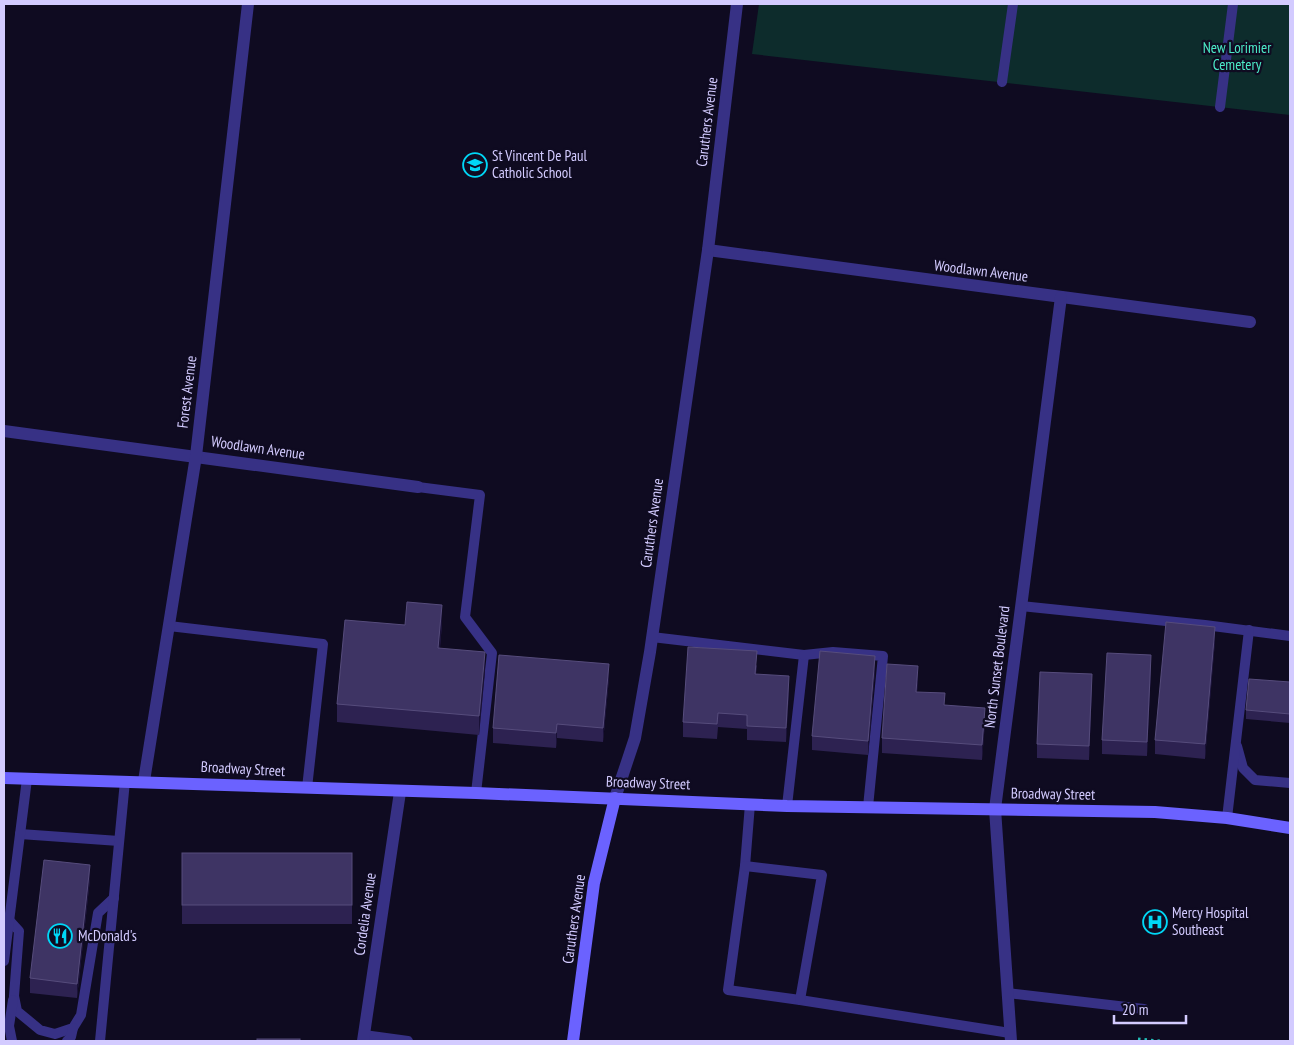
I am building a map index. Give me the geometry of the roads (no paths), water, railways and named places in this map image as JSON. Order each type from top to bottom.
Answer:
[{"type":"main road","name":"Broadway Street","points":[[4,778],[144,781],[788,806],[1155,812],[1227,818],[1290,828]]},
{"type":"main road","name":"Caruthers Avenue","points":[[574,1041],[594,883],[615,798]]},
{"type":"street","name":"Forest Avenue","points":[[144,781],[196,456],[248,4]]},
{"type":"street","name":"Caruthers Avenue","points":[[615,798],[635,738],[652,637],[708,250],[737,4]]},
{"type":"street","name":"Woodlawn Avenue","points":[[708,250],[1250,322]]},
{"type":"street","name":"North Sunset Boulevard","points":[[1010,1037],[995,809],[1061,297]]},
{"type":"street","name":"Woodlawn Avenue","points":[[4,431],[418,487]]},
{"type":"street","name":"Cordelia Avenue","points":[[363,1038],[400,792]]},
{"type":"lane","points":[[1002,82],[1013,4]]},
{"type":"lane","points":[[1220,107],[1233,4]]},
{"type":"lane","points":[[418,487],[480,496],[465,617],[492,652],[476,793]]},
{"type":"lane","points":[[1021,606],[1290,636]]},
{"type":"lane","points":[[169,626],[323,644],[307,788]]},
{"type":"lane","points":[[1227,818],[1249,630]]},
{"type":"lane","points":[[652,637],[804,655],[834,652],[883,656],[868,807]]},
{"type":"lane","points":[[788,806],[804,655]]},
{"type":"lane","points":[[1236,740],[1243,768],[1255,780],[1290,783]]},
{"type":"lane","points":[[4,961],[27,779]]},
{"type":"lane","points":[[100,1041],[125,781]]},
{"type":"lane","points":[[750,804],[745,866],[728,990],[800,1000],[1010,1037]]},
{"type":"lane","points":[[20,834],[119,841]]},
{"type":"lane","points":[[745,866],[822,875],[800,1000]]},
{"type":"lane","points":[[67,1041],[71,1037],[73,1028],[81,1015],[98,913],[114,898]]},
{"type":"lane","points":[[9,920],[19,931],[14,996],[9,1026],[12,1041]]},
{"type":"lane","points":[[1007,993],[1144,1009]]},
{"type":"lane","points":[[14,996],[17,1010],[40,1030],[55,1034],[73,1028]]},
{"type":"lane","points":[[363,1038],[408,1041]]},
{"type":"place","name":"St Vincent De Paul Catholic School","points":[[475,165]]},
{"type":"place","name":"Mercy Hospital Southeast","points":[[1155,922]]},
{"type":"place","name":"McDonald's","points":[[60,936]]},
{"type":"park label","name":"New Lorimier Cemetery","points":[[1237,56]]}]
